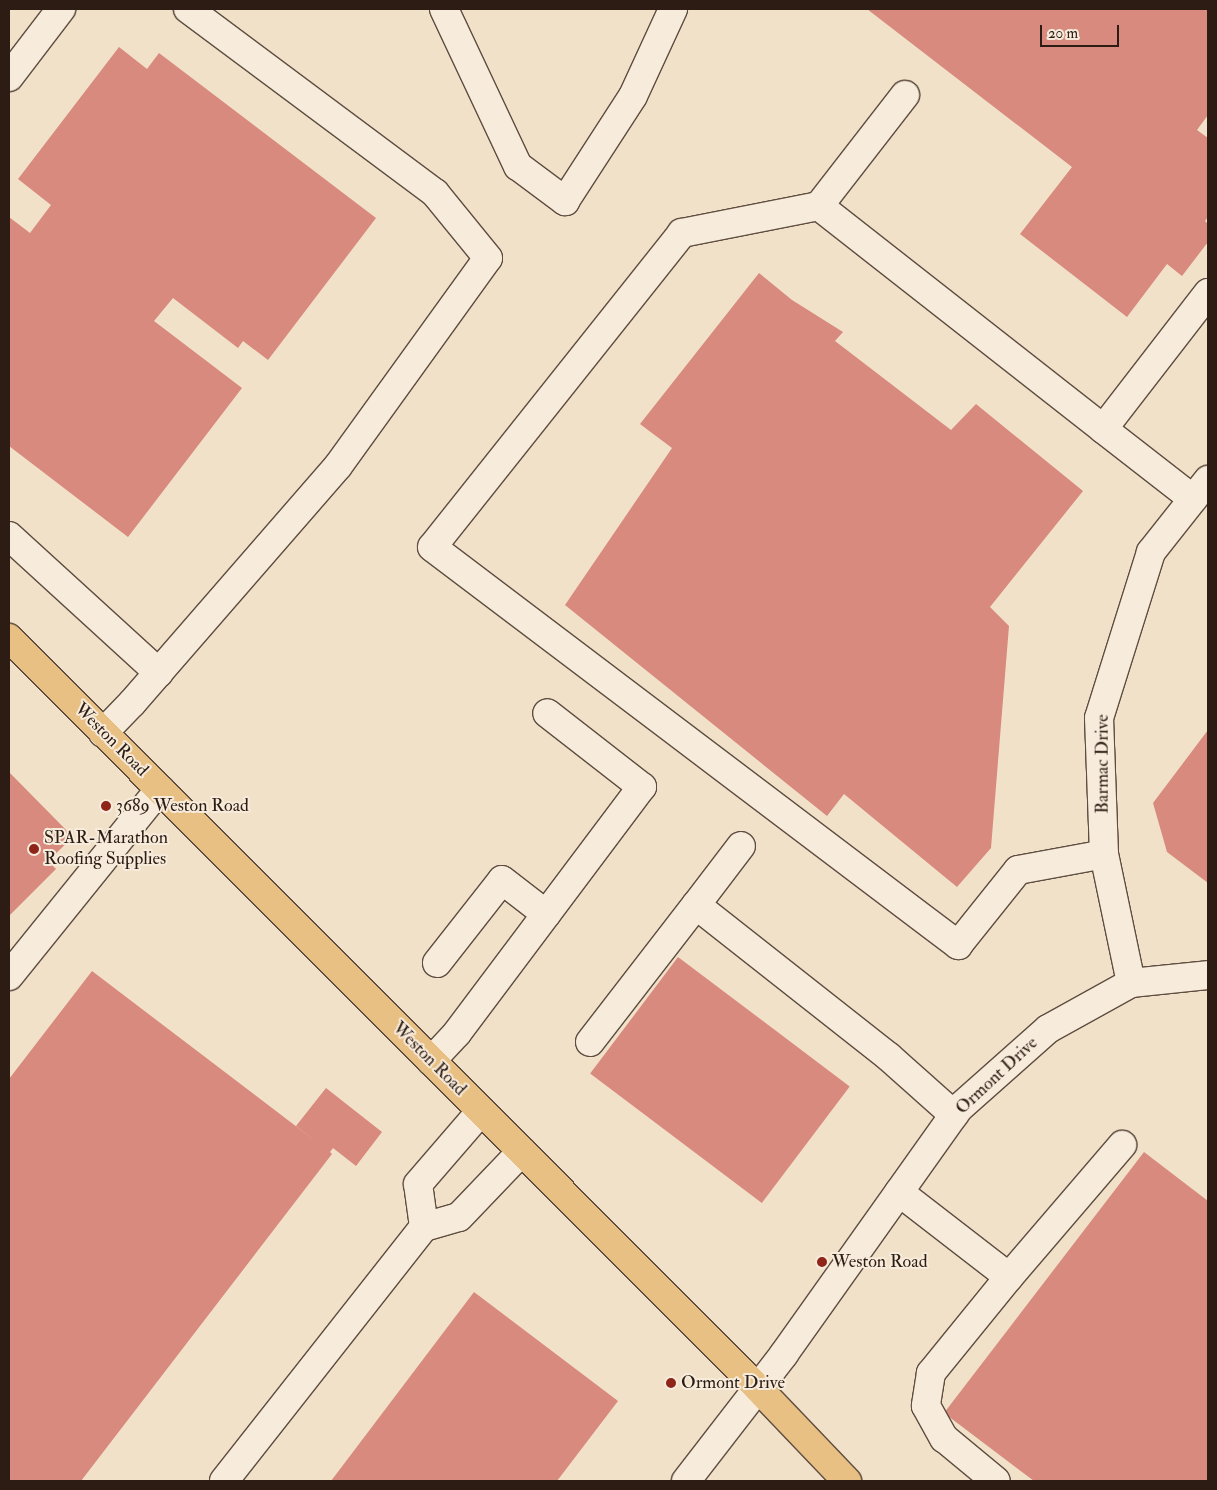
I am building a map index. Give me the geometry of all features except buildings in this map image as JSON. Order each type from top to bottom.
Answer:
[{"type":"main road","name":"Weston Road","points":[[9,638],[758,1388],[847,1481]]},
{"type":"street","points":[[9,76],[60,9]]},
{"type":"street","points":[[104,733],[159,673],[338,466],[488,258],[435,193],[188,9]]},
{"type":"street","points":[[444,9],[518,166],[565,201],[633,96],[673,9]]},
{"type":"street","points":[[905,95],[819,206],[682,233],[432,547],[958,945],[1018,870],[1104,854]]},
{"type":"street","points":[[819,206],[1103,429],[1201,490]]},
{"type":"street","points":[[1103,429],[1208,293]]},
{"type":"street","name":"Barmac Drive","points":[[1131,983],[1104,854],[1099,718],[1150,552],[1201,490]]},
{"type":"street","points":[[9,536],[159,673]]},
{"type":"street","points":[[431,1060],[457,1033],[642,787],[547,713]]},
{"type":"street","points":[[9,976],[160,790]]},
{"type":"street","points":[[590,1042],[741,846]]},
{"type":"street","points":[[437,963],[502,880],[546,914]]},
{"type":"street","points":[[696,905],[889,1056],[954,1115]]},
{"type":"street","name":"Ormont Drive","points":[[686,1481],[758,1388],[959,1108],[1048,1030],[1131,983],[1208,975]]},
{"type":"street","points":[[424,1227],[418,1184],[482,1111]]},
{"type":"street","points":[[996,1481],[944,1438],[926,1406],[930,1373],[1008,1277],[1122,1145]]},
{"type":"street","points":[[224,1481],[424,1227],[459,1217],[522,1151]]},
{"type":"street","points":[[899,1192],[1008,1277]]},
{"type":"place","name":"3689 Weston Road","points":[[106,806]]},
{"type":"place","name":"SPAR-Marathon Roofing Supplies","points":[[34,849]]},
{"type":"place","name":"Weston Road","points":[[822,1262]]},
{"type":"place","name":"Ormont Drive","points":[[671,1383]]}]
